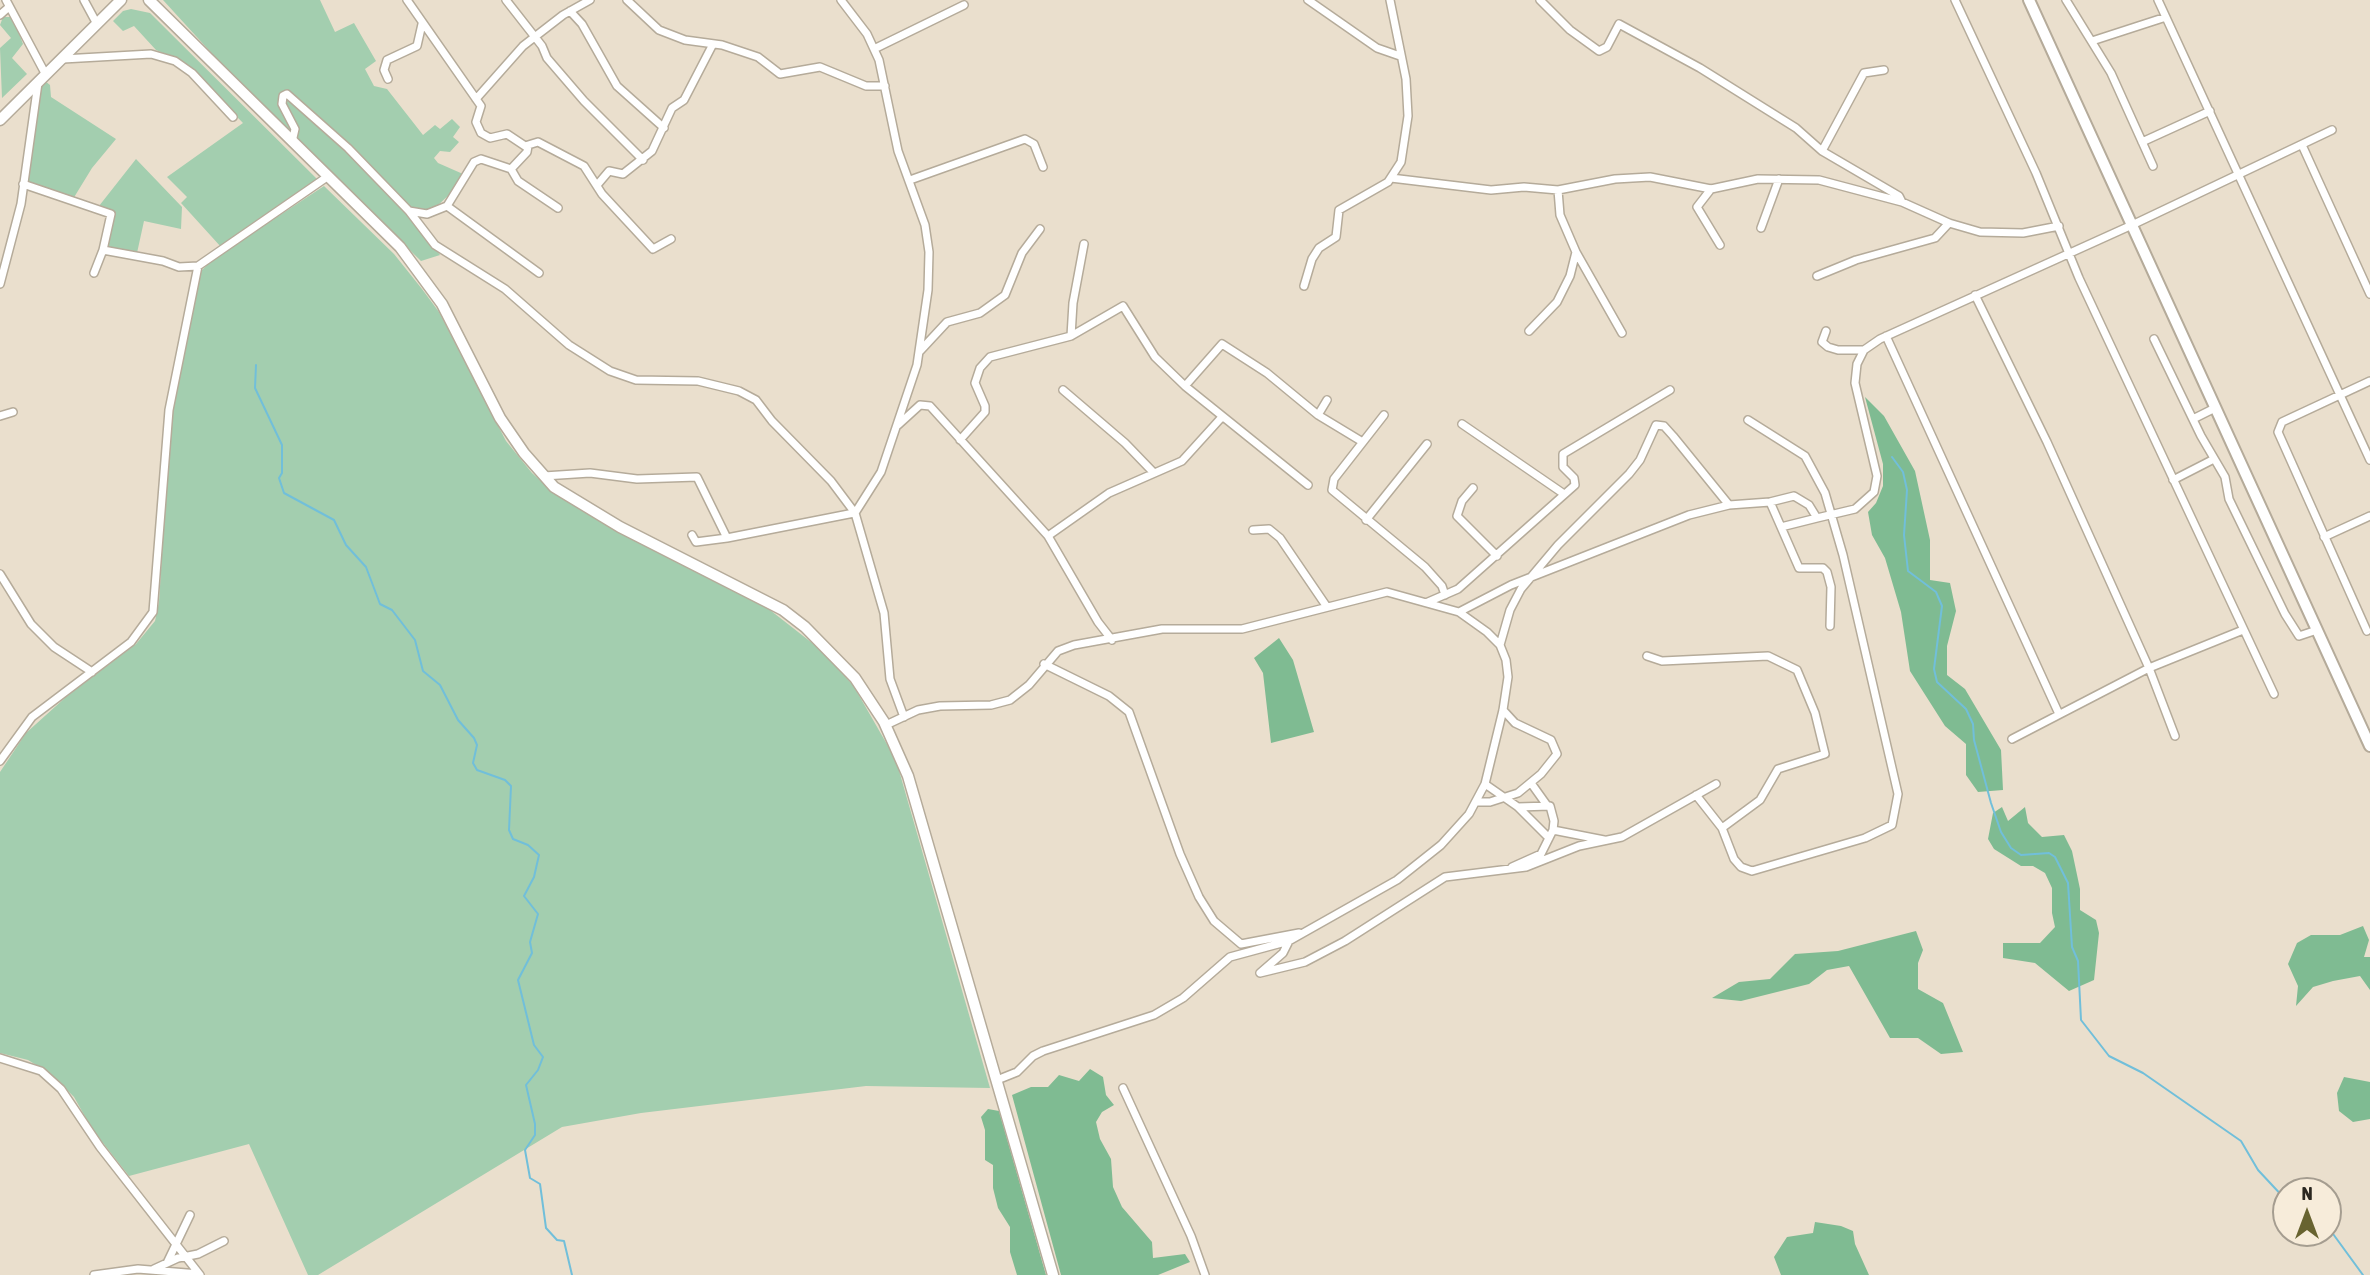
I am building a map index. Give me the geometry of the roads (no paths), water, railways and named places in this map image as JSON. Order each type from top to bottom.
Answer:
[{"type":"main road","points":[[2029,0],[2370,746]]},
{"type":"street","points":[[84,0],[97,24]]},
{"type":"street","points":[[0,120],[121,0]]},
{"type":"street","points":[[149,0],[400,247],[442,304],[500,418],[554,487],[620,527],[783,610],[805,627],[855,678],[886,725],[908,776],[1053,1275]]},
{"type":"street","points":[[407,0],[481,106],[476,122],[481,133],[490,138],[507,134],[528,146]]},
{"type":"street","points":[[506,0],[535,37],[547,58],[584,102],[643,160]]},
{"type":"street","points":[[476,99],[497,73],[535,37],[584,0],[590,0]]},
{"type":"street","points":[[627,0],[659,30],[685,40],[713,44],[758,57],[780,74],[820,68],[866,86],[885,86]]},
{"type":"street","points":[[692,535],[696,542],[727,538],[855,513],[881,472],[920,351],[929,252],[925,225],[898,151],[885,86],[874,49],[841,0]]},
{"type":"street","points":[[1308,0],[1377,48],[1400,55]]},
{"type":"street","points":[[1304,286],[1312,259],[1319,248],[1336,237],[1339,210],[1380,188],[1391,178],[1401,162],[1408,116],[1390,0]]},
{"type":"street","points":[[1540,0],[1592,48],[1603,51],[1619,24],[1747,97],[1796,128],[1822,151],[1899,196],[1902,202]]},
{"type":"street","points":[[1955,0],[2059,226],[2079,278],[2274,694]]},
{"type":"street","points":[[2066,0],[2111,73],[2153,166]]},
{"type":"street","points":[[2158,0],[2370,460]]},
{"type":"street","points":[[0,15],[8,3]]},
{"type":"street","points":[[0,284],[8,263],[42,78],[8,3]]},
{"type":"street","points":[[874,49],[964,5]]},
{"type":"street","points":[[570,11],[582,24],[617,86],[664,128]]},
{"type":"street","points":[[2092,41],[2166,17]]},
{"type":"street","points":[[388,79],[384,70],[387,60],[417,47],[422,23]]},
{"type":"street","points":[[598,184],[609,171],[623,174],[652,151],[671,108],[684,100],[713,44]]},
{"type":"street","points":[[62,59],[151,54],[175,61],[192,73],[233,117]]},
{"type":"street","points":[[1822,151],[1864,73],[1884,70]]},
{"type":"street","points":[[292,142],[295,129],[282,104],[283,96],[288,94],[348,148],[409,211],[435,245],[505,289],[569,345],[610,371],[636,380],[698,381],[739,391],[756,400],[772,421],[831,481],[855,513],[884,613],[890,679],[904,717]]},
{"type":"street","points":[[2143,142],[2210,111]]},
{"type":"street","points":[[1781,527],[1855,509],[1874,492],[1877,476],[1855,383],[1857,364],[1864,350],[1886,336],[2132,225],[2332,130]]},
{"type":"street","points":[[910,180],[1025,139],[1034,144],[1043,167]]},
{"type":"street","points":[[528,146],[538,142],[584,166],[602,194],[653,249],[671,239]]},
{"type":"street","points":[[2302,145],[2370,294]]},
{"type":"street","points":[[511,169],[527,152],[528,146]]},
{"type":"street","points":[[409,211],[427,214],[447,205],[474,162],[481,159],[511,169],[518,181],[558,208]]},
{"type":"street","points":[[103,250],[163,261],[179,267],[198,266],[327,177]]},
{"type":"street","points":[[1391,178],[1491,190],[1524,187],[1558,190],[1615,179],[1650,177],[1711,189],[1746,180],[1819,180],[1902,202],[1950,223],[2001,235],[2059,226]]},
{"type":"street","points":[[1761,228],[1779,179]]},
{"type":"street","points":[[23,184],[111,214],[103,250],[94,274]]},
{"type":"street","points":[[1711,189],[1697,207],[1720,245]]},
{"type":"street","points":[[1558,190],[1560,215],[1576,252],[1622,333]]},
{"type":"street","points":[[447,205],[539,273]]},
{"type":"street","points":[[1817,276],[1856,260],[1935,238],[1950,223]]},
{"type":"street","points":[[920,351],[947,322],[980,313],[1005,295],[1022,253],[1040,229]]},
{"type":"street","points":[[1071,337],[1073,303],[1084,244]]},
{"type":"street","points":[[1529,331],[1557,302],[1570,276],[1576,252]]},
{"type":"street","points":[[0,761],[32,718],[131,642],[153,612],[169,410],[198,266]]},
{"type":"street","points":[[1975,295],[2047,442],[2149,668],[2175,736]]},
{"type":"street","points":[[960,440],[985,412],[975,383],[980,368],[990,357],[1071,337],[1123,306],[1154,357],[1222,418],[1308,485]]},
{"type":"street","points":[[1826,331],[1822,342],[1828,347],[1864,350]]},
{"type":"street","points":[[1886,336],[2059,715]]},
{"type":"street","points":[[2154,339],[2225,477],[2229,499],[2297,634],[2301,637],[2317,630]]},
{"type":"street","points":[[1185,386],[1222,344],[1267,373],[1318,415],[1361,441]]},
{"type":"street","points":[[2367,631],[2281,443],[2279,426],[2282,422],[2370,381]]},
{"type":"street","points":[[1063,390],[1125,443],[1153,472]]},
{"type":"street","points":[[1427,603],[1458,589],[1564,494],[1575,481],[1563,467],[1563,454],[1670,390]]},
{"type":"street","points":[[1318,415],[1328,400]]},
{"type":"street","points":[[897,425],[925,404],[1048,536],[1098,622],[1112,640]]},
{"type":"street","points":[[2193,419],[2215,408]]},
{"type":"street","points":[[0,416],[13,412]]},
{"type":"street","points":[[1384,415],[1361,441],[1331,485],[1336,495],[1425,567],[1442,586],[1445,595]]},
{"type":"street","points":[[1048,536],[1109,493],[1144,480],[1153,472],[1182,461],[1222,418]]},
{"type":"street","points":[[1696,795],[1722,828],[1734,859],[1741,867],[1752,871],[1865,838],[1892,825],[1898,794],[1832,515],[1816,472],[1805,456],[1748,420]]},
{"type":"street","points":[[1462,424],[1564,494]]},
{"type":"street","points":[[1500,645],[1512,604],[1529,578],[1629,474],[1640,460],[1656,425],[1664,426],[1729,505]]},
{"type":"street","points":[[1366,520],[1427,444]]},
{"type":"street","points":[[2173,480],[2214,458]]},
{"type":"street","points":[[544,476],[590,473],[637,479],[697,477],[727,538]]},
{"type":"street","points":[[1474,488],[1462,501],[1457,516],[1497,556]]},
{"type":"street","points":[[1459,612],[1529,578],[1689,516],[1729,505],[1770,502],[1797,496],[1809,505],[1817,518]]},
{"type":"street","points":[[1770,502],[1799,568],[1823,568],[1827,572],[1831,587],[1830,626]]},
{"type":"street","points":[[2324,537],[2370,516]]},
{"type":"street","points":[[1253,530],[1269,529],[1280,538],[1327,607]]},
{"type":"street","points":[[0,574],[31,624],[54,647],[92,672]]},
{"type":"street","points":[[886,725],[940,706],[991,705],[1010,700],[1029,685],[1044,664],[1058,651],[1074,645],[1162,629],[1242,629],[1387,592],[1459,612],[1488,632],[1500,645],[1506,660],[1508,677],[1503,710],[1485,784],[1476,802],[1441,845],[1397,880],[1289,941],[1230,957],[1183,998],[1154,1015],[1043,1051],[1032,1056],[1017,1072],[997,1080]]},
{"type":"street","points":[[2012,739],[2149,668],[2243,631]]},
{"type":"street","points":[[1647,656],[1662,661],[1774,657],[1797,670],[1805,688],[1819,728],[1824,756],[1778,769],[1760,800],[1722,828]]},
{"type":"street","points":[[1044,664],[1109,696],[1129,712],[1180,854],[1199,897],[1214,921],[1241,944],[1305,932]]},
{"type":"street","points":[[1476,802],[1507,798],[1531,783],[1555,759],[1555,745],[1515,723],[1503,710]]},
{"type":"street","points":[[1505,870],[1541,854],[1553,830],[1553,808],[1546,804],[1531,783]]},
{"type":"street","points":[[1485,784],[1518,807],[1549,838]]},
{"type":"street","points":[[1289,941],[1283,953],[1260,972],[1305,962],[1345,941],[1445,877],[1537,864],[1570,849],[1622,837],[1716,784]]},
{"type":"street","points":[[1518,807],[1546,804]]},
{"type":"street","points":[[1553,830],[1606,841]]},
{"type":"street","points":[[0,1058],[41,1071],[61,1089],[100,1147],[200,1274]]},
{"type":"street","points":[[1123,1087],[1191,1236],[1205,1275]]},
{"type":"street","points":[[167,1263],[190,1216]]},
{"type":"street","points":[[150,1270],[224,1241]]},
{"type":"street","points":[[94,1275],[150,1270],[200,1274]]},
{"type":"waterway","points":[[256,365],[255,388],[282,445],[282,473],[279,478],[284,493],[334,520],[346,545],[366,567],[380,604],[392,610],[415,640],[423,671],[440,685],[458,720],[474,738],[477,745],[473,763],[477,770],[505,780],[511,786],[509,830],[513,839],[528,845],[539,855],[534,877],[524,896],[538,914],[530,942],[532,953],[518,980],[534,1045],[543,1057],[538,1070],[526,1085],[535,1135],[525,1150],[530,1178],[540,1184],[546,1228],[557,1240],[564,1241],[572,1275]]},
{"type":"waterway","points":[[1892,457],[1903,472],[1907,490],[1904,535],[1908,571],[1936,592],[1942,606],[1934,669],[1937,682],[1966,709],[1973,724],[1974,740],[1991,803],[2001,832],[2011,848],[2021,855],[2049,853],[2055,857],[2068,883],[2072,947],[2078,961],[2081,1020],[2109,1056],[2143,1073],[2241,1141],[2258,1170],[2272,1185]]},
{"type":"waterway","points":[[2342,1246],[2363,1275]]}]
